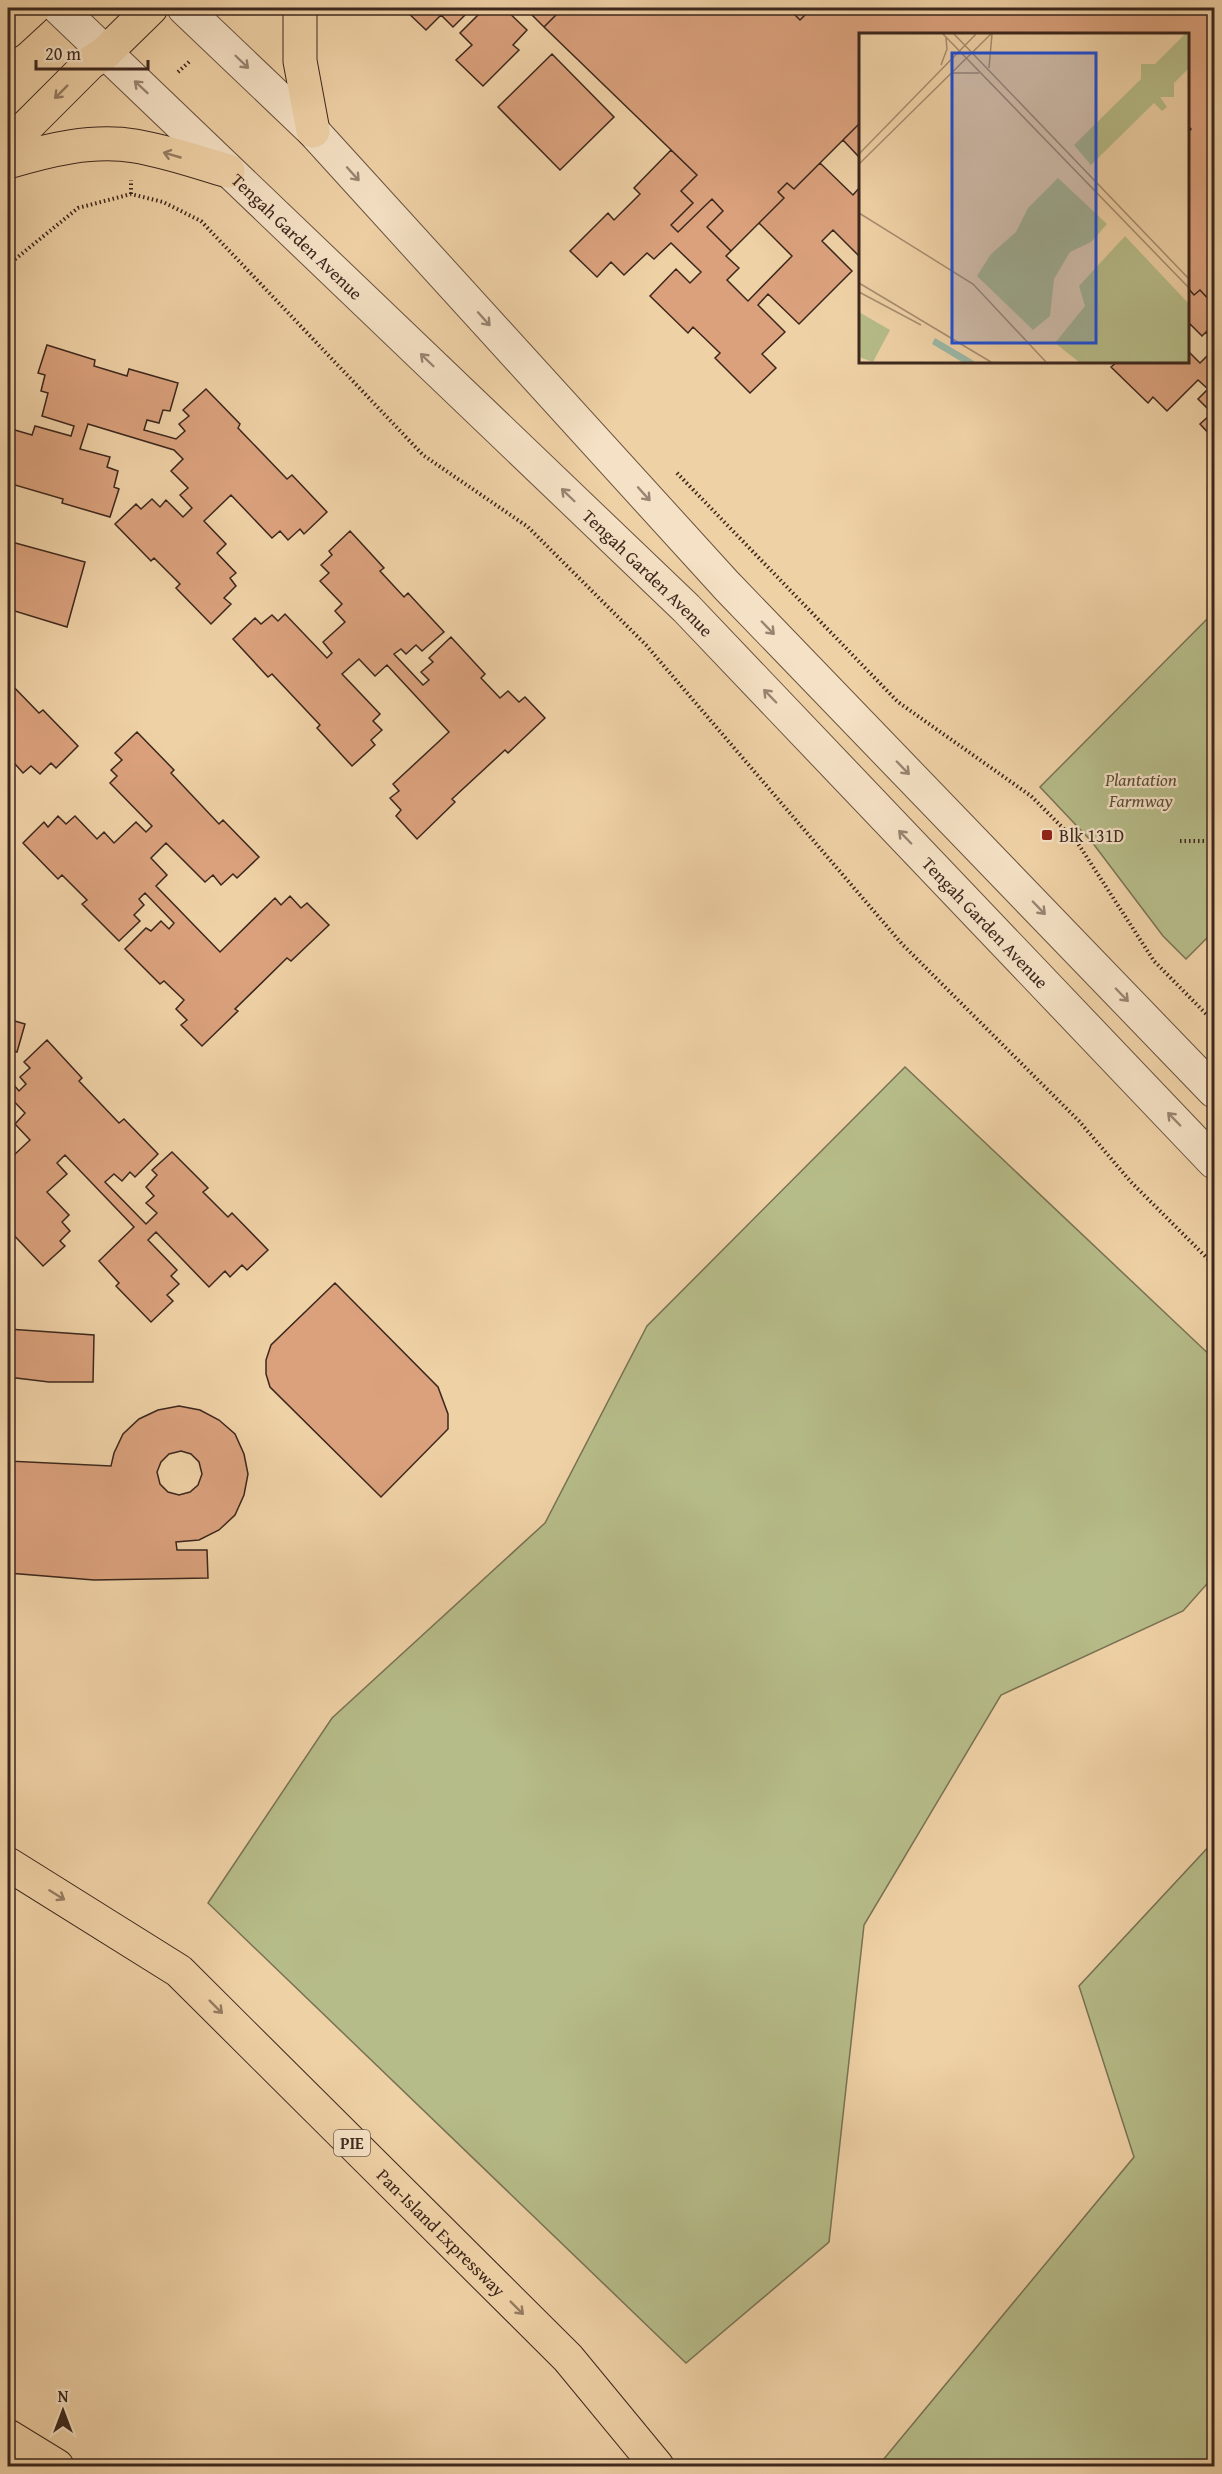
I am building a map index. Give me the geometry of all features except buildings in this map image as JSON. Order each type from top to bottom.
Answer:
[{"type":"main road","points":[[8,32],[34,8]]},
{"type":"main road","points":[[8,145],[90,63],[105,53],[151,8]]},
{"type":"main road","points":[[300,8],[300,61],[314,131]]},
{"type":"main road","points":[[8,162],[48,150],[91,145],[132,146],[228,171]]},
{"type":"main road","name":"Pan-Island Expressway","points":[[8,1864],[179,1971],[568,2358],[657,2466]]},
{"type":"main road","points":[[8,2436],[57,2466]]},
{"type":"street","name":"Tengah Garden Avenue","points":[[59,8],[686,608],[1215,1162]]},
{"type":"street","points":[[184,8],[314,131],[727,586],[1215,1091]]},
{"type":"street","points":[[1047,986],[1082,953]]},
{"type":"path","points":[[8,265],[78,208],[131,194],[163,202],[201,221],[423,455],[528,527],[646,645],[902,944],[1079,1121],[1131,1182],[1215,1265]]},
{"type":"path","points":[[675,471],[898,702],[1031,796],[1077,842],[1154,961],[1215,1022]]},
{"type":"path","points":[[1180,841],[1215,841]]},
{"type":"green space","name":"Plantation Farmway","points":[[1214,612],[1214,931],[1186,959],[1163,936],[1092,842],[1040,787]]},
{"type":"green space","points":[[905,1067],[1214,1359],[1214,1576],[1183,1611],[1001,1695],[864,1925],[829,2242],[686,2363],[208,1903],[332,1718],[545,1523],[647,1326]]},
{"type":"green space","points":[[1214,1841],[1214,2466],[878,2466],[1134,2157],[1079,1986]]},
{"type":"place","name":"Blk 131D","points":[[1047,835]]}]
